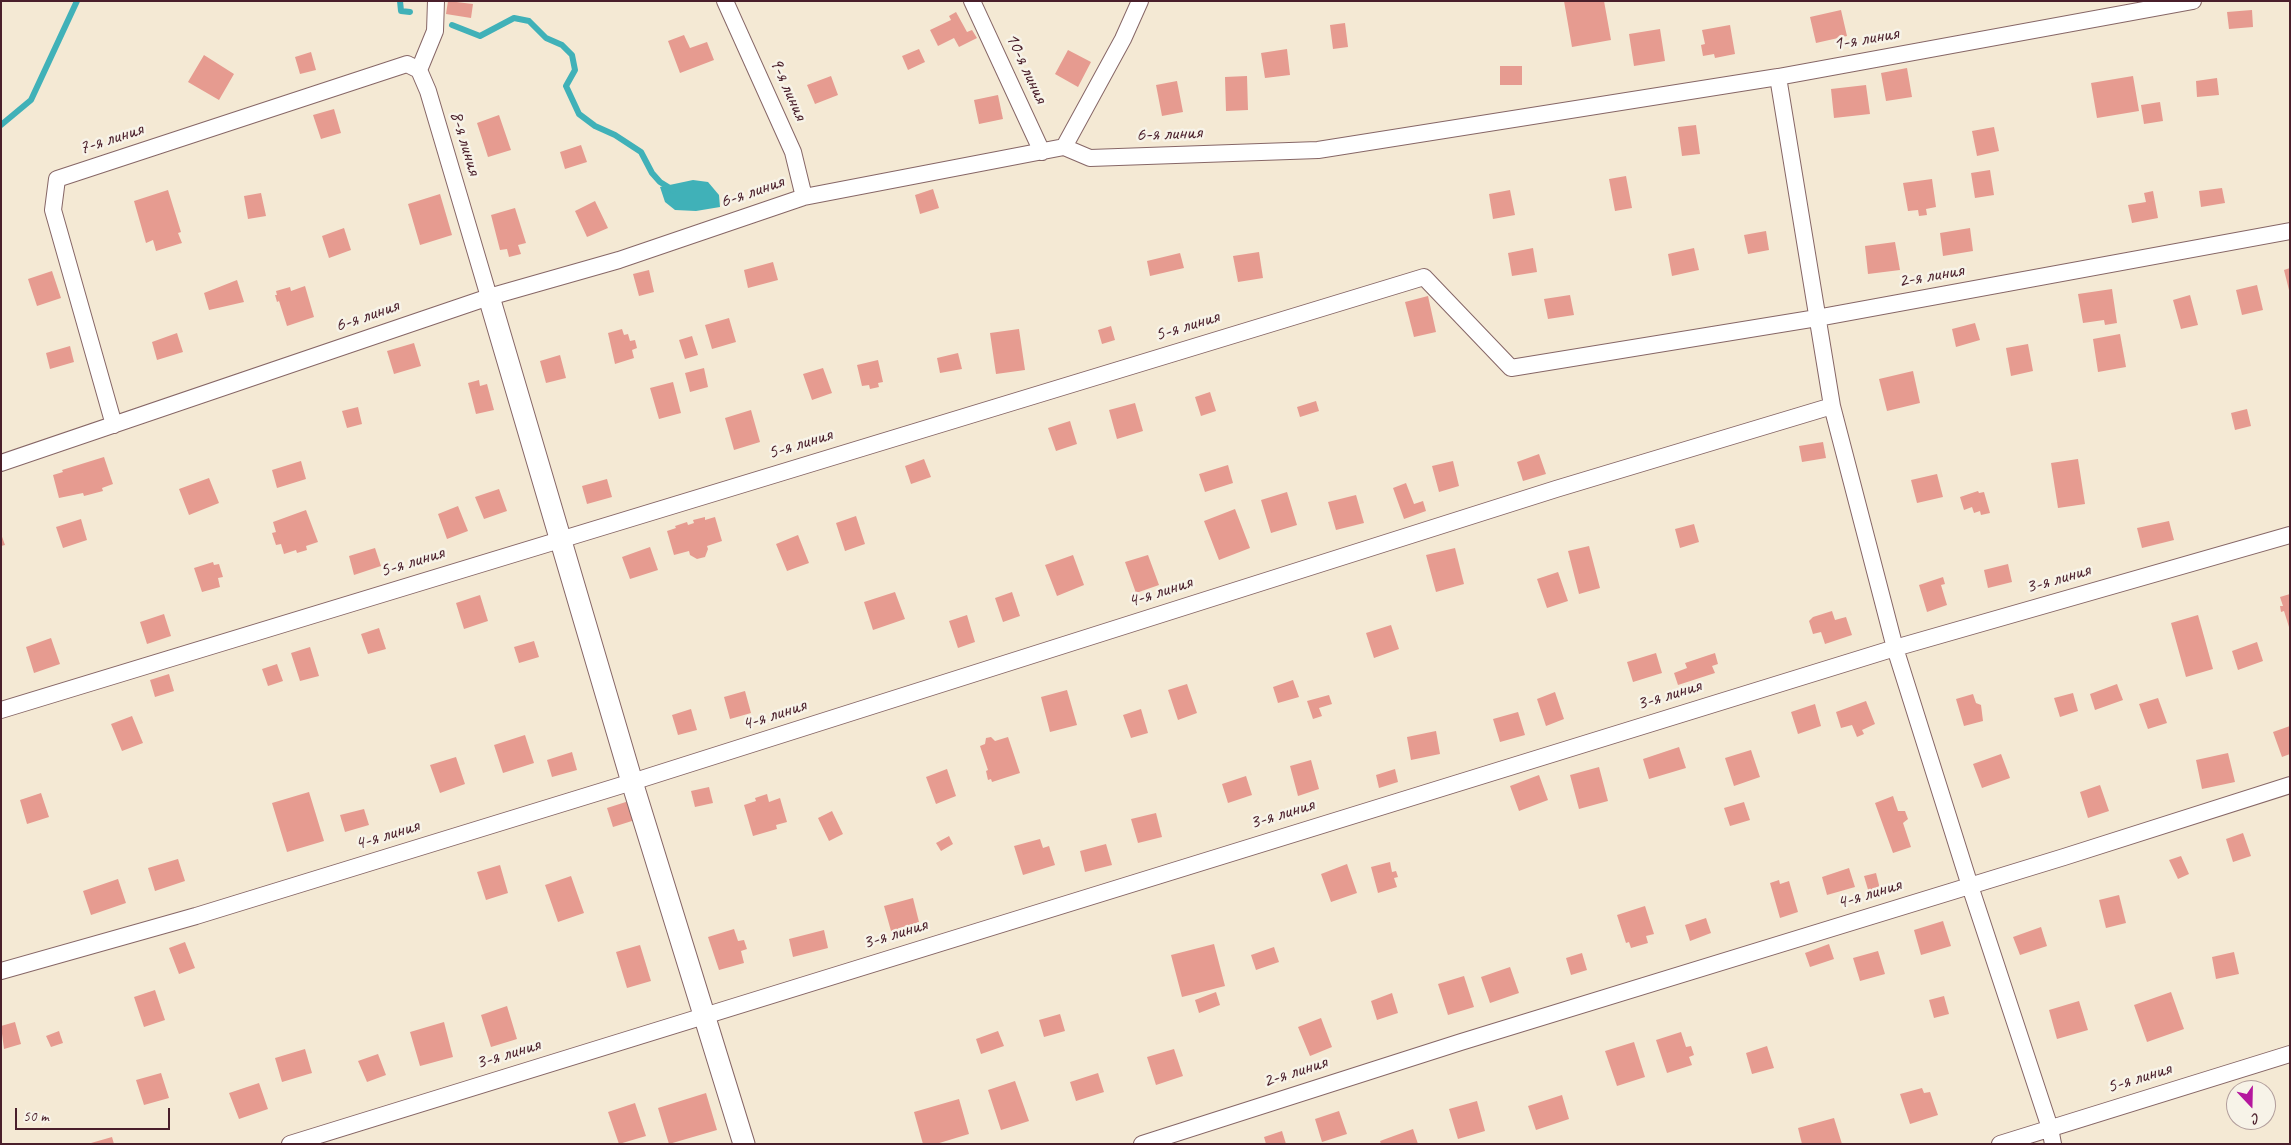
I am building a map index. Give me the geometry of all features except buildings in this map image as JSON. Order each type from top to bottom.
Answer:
[{"type":"street","points":[[419,70],[435,31],[436,1]]},
{"type":"street","name":"9-я линия","points":[[725,1],[793,152],[804,196]]},
{"type":"street","name":"10-я линия","points":[[972,1],[1042,152]]},
{"type":"street","points":[[1064,147],[1124,39],[1140,1]]},
{"type":"street","name":"1-я линия","points":[[1545,114],[1778,77],[2194,1]]},
{"type":"street","name":"7-я линия","points":[[114,424],[53,210],[57,179],[407,64],[419,70]]},
{"type":"street","name":"8-я линия","points":[[419,70],[428,91],[489,297]]},
{"type":"street","points":[[1778,77],[1832,406],[1895,648],[2052,1136]]},
{"type":"street","name":"6-я линия","points":[[1,463],[489,297],[619,260],[804,196],[1064,147],[1090,158],[1318,150],[1545,114]]},
{"type":"street","name":"2-я линия","points":[[1579,357],[1817,318],[2290,231]]},
{"type":"street","name":"5-я линия","points":[[1,710],[1424,276],[1511,368],[1579,357]]},
{"type":"street","points":[[489,297],[632,782],[744,1144]]},
{"type":"street","name":"4-я линия","points":[[1,971],[196,916],[632,782],[1556,489],[1832,406]]},
{"type":"street","name":"3-я линия","points":[[290,1144],[1895,648],[2290,535]]},
{"type":"street","name":"4-я линия","points":[[1461,1042],[1970,886],[2290,785]]},
{"type":"street","name":"2-я линия","points":[[1142,1144],[1461,1042]]},
{"type":"street","name":"5-я линия","points":[[2000,1144],[2052,1136],[2290,1054]]},
{"type":"water","points":[[693,180],[708,182],[719,195],[720,207],[696,211],[675,210],[665,202],[660,187]]},
{"type":"waterway","points":[[1,125],[31,100],[77,1]]},
{"type":"waterway","points":[[400,1],[401,11],[410,12]]},
{"type":"waterway","points":[[452,25],[480,36],[514,18],[529,21],[546,38],[562,45],[572,55],[575,70],[566,86],[579,114],[595,126],[615,135],[641,152],[652,173],[660,182],[673,190]]}]
